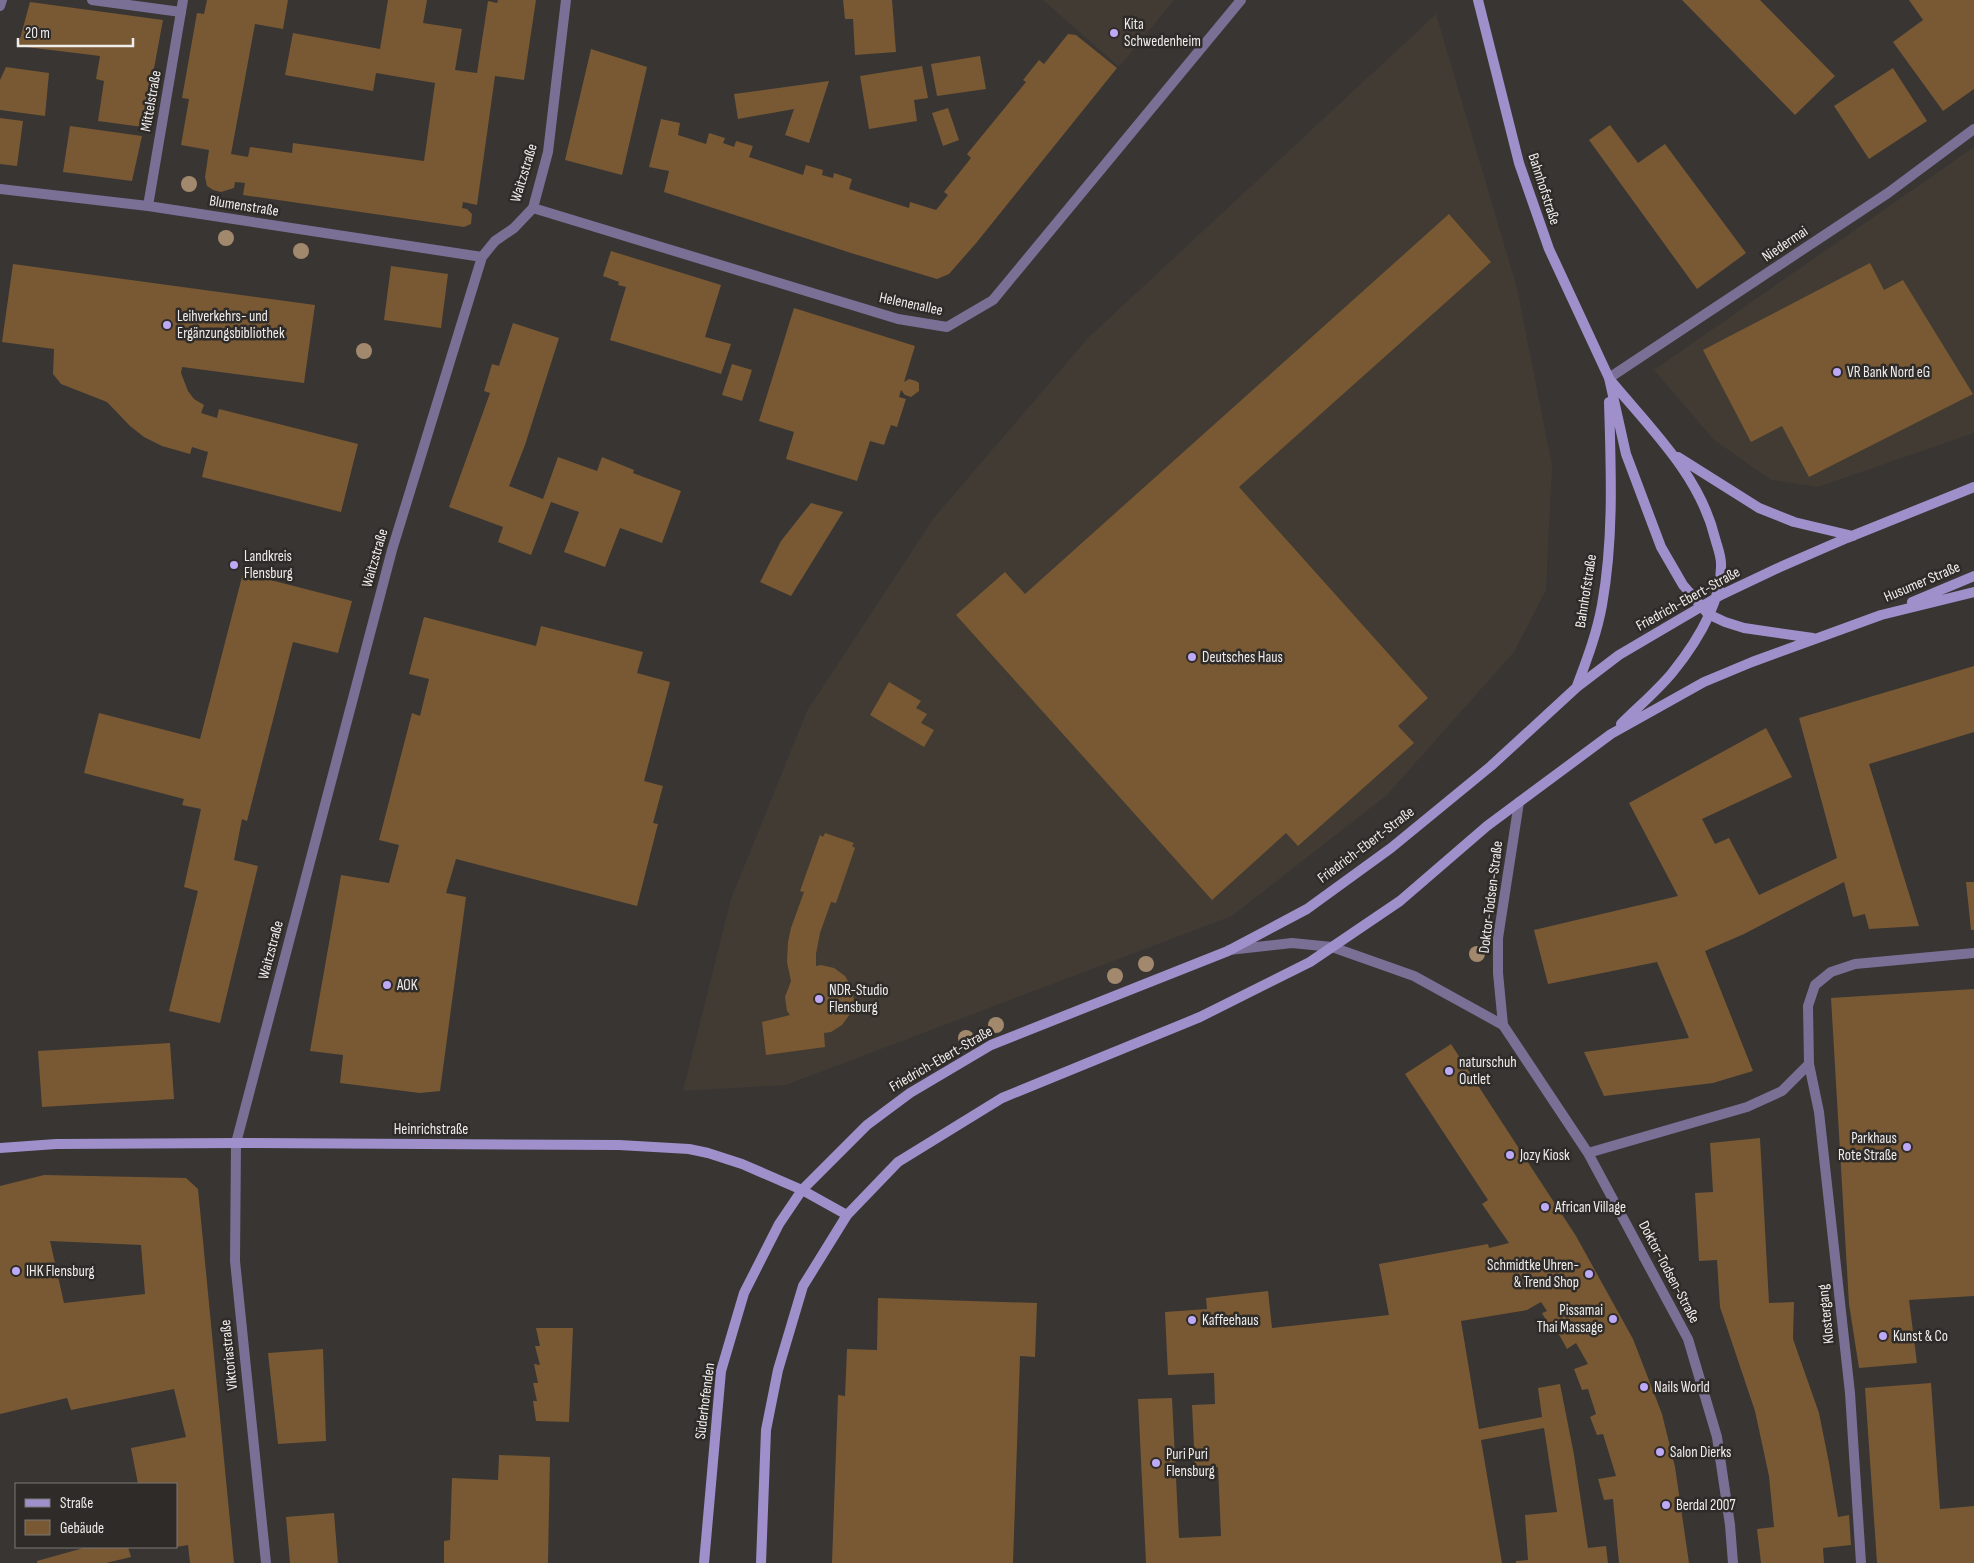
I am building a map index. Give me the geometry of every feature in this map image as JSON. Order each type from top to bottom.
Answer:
[{"type":"main road","name":"Bahnhofstraße","points":[[1478,0],[1522,172],[1549,249],[1609,378],[1626,454],[1660,546],[1683,585],[1704,611],[1725,622],[1744,628],[1816,638]]},
{"type":"main road","name":"Bahnhofstraße","points":[[1609,378],[1673,455],[1692,483],[1712,523],[1721,562],[1715,599]]},
{"type":"main road","name":"Bahnhofstraße","points":[[1577,687],[1596,631],[1606,574],[1612,506],[1609,378]]},
{"type":"main road","name":"Bahnhofstraße","points":[[1673,455],[1759,508],[1794,522],[1853,536]]},
{"type":"main road","name":"Friedrich-Ebert-Straße","points":[[779,1224],[802,1190],[867,1125],[910,1093],[991,1045],[1228,951],[1307,909],[1391,848],[1491,766],[1577,687],[1619,655],[1704,611],[1715,599],[1778,568],[1974,487]]},
{"type":"main road","name":"Husumer Straße","points":[[1881,615],[1974,576]]},
{"type":"main road","points":[[761,1563],[766,1430],[778,1370],[803,1286],[847,1215],[898,1162],[1002,1098],[1200,1017],[1310,962],[1400,901],[1488,826],[1611,734],[1704,682],[1816,638],[1881,615],[1974,592]]},
{"type":"main road","points":[[1611,734],[1671,673],[1699,633],[1704,611]]},
{"type":"main road","name":"Heinrichstraße","points":[[0,1148],[56,1144],[236,1143],[619,1145],[688,1149],[742,1164],[802,1190],[847,1215]]},
{"type":"main road","name":"Süderhofenden","points":[[704,1563],[721,1370],[744,1293],[779,1224]]},
{"type":"street","points":[[0,6],[2,0]]},
{"type":"street","points":[[92,0],[181,12]]},
{"type":"street","name":"Mittelstraße","points":[[148,206],[183,0]]},
{"type":"street","name":"Waitzstraße","points":[[236,1143],[392,550],[482,257],[496,241],[514,228],[533,208],[548,152],[566,0]]},
{"type":"street","name":"Helenenallee","points":[[533,208],[898,320],[947,327],[993,300],[1241,0]]},
{"type":"street","name":"Niedermai","points":[[1609,378],[1888,192],[1974,129]]},
{"type":"street","name":"Blumenstraße","points":[[0,189],[148,206],[482,257]]},
{"type":"street","name":"Doktor-Todsen-Straße","points":[[1503,1025],[1498,974],[1498,938],[1519,802]]},
{"type":"street","name":"Doktor-Todsen-Straße","points":[[1228,951],[1292,943],[1332,948],[1414,976],[1503,1025],[1588,1153],[1688,1339],[1717,1437],[1730,1525],[1733,1563]]},
{"type":"street","name":"Klostergang","points":[[1861,1563],[1849,1383],[1819,1112],[1809,1064],[1808,1006],[1815,985],[1831,972],[1855,964],[1974,953]]},
{"type":"street","points":[[1588,1153],[1747,1107],[1782,1091],[1809,1064]]},
{"type":"street","name":"Viktoriastraße","points":[[236,1143],[235,1261],[266,1563]]},
{"type":"shaded area","name":"Kita Schwedenheim","points":[[1043,0],[1174,0],[1119,67]]},
{"type":"shaded area","points":[[1436,14],[1517,288],[1552,465],[1546,590],[1514,652],[1387,795],[1232,916],[786,1085],[683,1091],[731,899],[807,711],[933,519],[1089,337]]},
{"type":"shaded area","points":[[1974,147],[1974,433],[1818,487],[1771,480],[1714,440],[1654,370]]},
{"type":"building","points":[[207,0],[288,0],[283,29],[255,24],[231,154],[248,157],[250,147],[292,153],[293,143],[424,161],[435,83],[376,73],[373,91],[285,75],[293,33],[380,49],[388,0],[427,0],[423,23],[462,29],[455,70],[477,73],[488,1],[497,3],[498,0],[536,0],[524,80],[495,76],[477,205],[463,202],[462,208],[467,209],[472,214],[471,224],[464,227],[243,195],[245,183],[235,182],[234,188],[221,192],[207,186],[205,177],[209,150],[181,145],[189,99],[182,98],[197,13],[204,14]]},
{"type":"building","points":[[843,0],[892,0],[896,52],[855,55],[853,19],[845,19]]},
{"type":"building","points":[[1682,0],[1760,0],[1835,76],[1795,115]]},
{"type":"building","points":[[1909,0],[1974,0],[1974,89],[1943,111],[1893,42],[1923,20]]},
{"type":"building","points":[[30,2],[163,20],[143,127],[98,121],[104,81],[96,79],[100,56],[18,46]]},
{"type":"building","points":[[1068,34],[1076,35],[1117,68],[977,242],[949,274],[937,279],[664,192],[669,171],[649,167],[661,119],[680,123],[678,135],[706,144],[709,133],[725,138],[723,143],[734,147],[736,141],[753,146],[749,157],[803,175],[806,165],[823,170],[822,175],[833,178],[834,173],[852,179],[849,189],[909,208],[910,202],[936,210],[948,195],[944,192],[971,158],[967,154],[1026,82],[1023,80],[1039,60],[1044,64]]},
{"type":"building","points":[[591,49],[647,67],[622,175],[565,160]]},
{"type":"building","points":[[980,56],[986,89],[937,96],[931,64]]},
{"type":"building","points":[[922,66],[928,98],[914,100],[917,121],[869,129],[860,76]]},
{"type":"building","points":[[6,67],[49,73],[45,116],[0,110],[0,80]]},
{"type":"building","points":[[1893,68],[1927,121],[1869,159],[1834,106]]},
{"type":"building","points":[[829,81],[809,143],[785,135],[794,109],[738,119],[734,94]]},
{"type":"building","points":[[948,108],[959,140],[943,146],[932,113]]},
{"type":"building","points":[[0,118],[23,121],[17,166],[0,164]]},
{"type":"building","points":[[1610,125],[1638,163],[1665,144],[1746,253],[1697,289],[1589,140]]},
{"type":"building","points":[[70,126],[142,136],[132,181],[63,172]]},
{"type":"building","name":"Deutsches Haus","points":[[1449,214],[1491,262],[1239,487],[1428,698],[1398,726],[1414,743],[1298,846],[1286,833],[1212,900],[956,615],[1005,572],[1025,594]]},
{"type":"building","points":[[611,251],[721,285],[705,337],[731,344],[721,374],[610,340],[626,287],[618,285],[619,282],[603,276]]},
{"type":"building","name":"VR Bank Nord eG","points":[[1870,263],[1884,290],[1903,280],[1973,394],[1809,477],[1782,426],[1751,442],[1703,350]]},
{"type":"building","points":[[13,264],[315,305],[304,383],[182,367],[181,373],[188,391],[194,399],[204,405],[201,413],[217,418],[219,409],[358,444],[341,512],[202,477],[208,452],[192,447],[190,454],[162,446],[144,437],[130,426],[107,402],[61,384],[53,374],[54,349],[2,342]]},
{"type":"building","points":[[391,266],[448,274],[441,328],[384,320]]},
{"type":"building","points":[[794,308],[915,346],[904,382],[909,379],[916,381],[919,383],[919,391],[911,397],[905,395],[901,390],[899,397],[906,399],[897,427],[891,425],[884,445],[870,441],[857,481],[786,459],[794,432],[759,421]]},
{"type":"building","points":[[513,323],[559,338],[525,445],[509,486],[543,499],[558,457],[597,471],[602,457],[634,470],[633,473],[681,491],[662,543],[620,528],[605,567],[564,552],[579,512],[551,502],[531,555],[498,542],[503,527],[449,507],[490,393],[484,391],[492,364],[499,366]]},
{"type":"building","points":[[732,364],[752,370],[742,401],[722,395]]},
{"type":"building","points":[[811,503],[843,512],[791,596],[760,582],[781,541]]},
{"type":"building","points":[[243,573],[352,601],[338,653],[293,642],[247,821],[242,819],[234,860],[258,866],[220,1023],[169,1011],[198,891],[184,887],[201,809],[182,805],[184,799],[84,773],[99,713],[200,739]]},
{"type":"building","points":[[424,617],[536,646],[541,626],[643,652],[637,673],[670,682],[644,781],[663,786],[653,823],[658,824],[637,906],[456,859],[446,893],[466,897],[440,1091],[420,1093],[340,1083],[343,1055],[310,1051],[341,875],[389,883],[399,845],[379,840],[412,713],[420,716],[429,679],[409,674]]},
{"type":"building","points":[[1974,666],[1974,732],[1869,764],[1919,926],[1869,929],[1865,914],[1853,917],[1844,882],[1744,934],[1705,951],[1753,1071],[1713,1083],[1604,1096],[1584,1052],[1689,1038],[1657,962],[1548,984],[1534,930],[1678,896],[1629,803],[1766,728],[1792,777],[1702,819],[1715,844],[1729,838],[1759,895],[1837,858],[1799,718]]},
{"type":"building","points":[[889,682],[921,701],[916,708],[927,714],[921,723],[934,730],[924,747],[870,715]]},
{"type":"building","points":[[825,833],[854,843],[852,846],[855,848],[836,903],[831,902],[820,933],[816,966],[821,965],[834,968],[845,976],[852,988],[854,1001],[850,1014],[842,1025],[831,1032],[824,1033],[825,1047],[766,1055],[762,1022],[790,1015],[787,1011],[785,997],[791,981],[787,962],[788,942],[804,892],[800,891],[820,835],[823,837]]},
{"type":"building","points":[[1966,882],[1974,882],[1974,930],[1971,930]]},
{"type":"building","name":"Parkhaus Rote Straße","points":[[1974,989],[1974,1296],[1909,1300],[1917,1363],[1859,1368],[1849,1304],[1831,998]]},
{"type":"building","points":[[170,1043],[174,1099],[42,1107],[38,1051]]},
{"type":"building","points":[[1451,1044],[1576,1236],[1633,1339],[1662,1414],[1675,1467],[1689,1563],[1619,1563],[1613,1499],[1604,1500],[1598,1479],[1616,1476],[1603,1434],[1597,1435],[1590,1417],[1596,1414],[1588,1389],[1582,1390],[1574,1369],[1588,1364],[1576,1343],[1567,1349],[1556,1329],[1552,1331],[1542,1313],[1547,1311],[1541,1302],[1527,1310],[1461,1321],[1479,1429],[1542,1417],[1538,1388],[1560,1384],[1574,1455],[1588,1548],[1606,1546],[1608,1563],[1516,1563],[1516,1561],[1528,1560],[1525,1515],[1557,1512],[1544,1428],[1481,1440],[1502,1563],[1146,1563],[1138,1399],[1172,1398],[1179,1538],[1221,1536],[1218,1467],[1195,1468],[1192,1405],[1215,1404],[1214,1373],[1168,1375],[1165,1312],[1207,1309],[1206,1298],[1268,1291],[1272,1328],[1389,1315],[1379,1264],[1488,1244],[1489,1248],[1509,1243],[1482,1204],[1488,1200],[1405,1074]]},
{"type":"building","points":[[1760,1138],[1769,1303],[1794,1302],[1793,1339],[1819,1413],[1838,1517],[1849,1515],[1851,1545],[1823,1548],[1824,1563],[1761,1563],[1757,1529],[1774,1527],[1769,1476],[1755,1411],[1720,1307],[1717,1260],[1699,1261],[1695,1193],[1713,1192],[1710,1143]]},
{"type":"building","points":[[44,1175],[186,1178],[198,1189],[234,1563],[190,1563],[188,1545],[178,1547],[178,1483],[138,1483],[131,1448],[186,1437],[174,1389],[71,1410],[67,1398],[0,1414],[0,1186]],"holes":[[[50,1241],[141,1245],[145,1294],[64,1303]]]},
{"type":"building","points":[[878,1298],[1037,1303],[1035,1357],[1020,1356],[1013,1563],[832,1563],[838,1395],[845,1396],[847,1349],[877,1350]]},
{"type":"building","points":[[536,1328],[573,1328],[569,1422],[536,1421],[533,1401],[537,1401],[533,1383],[538,1383],[534,1364],[540,1365],[535,1346],[540,1346]]},
{"type":"building","points":[[323,1349],[326,1441],[278,1444],[268,1353]]},
{"type":"building","points":[[1931,1383],[1940,1509],[1974,1506],[1974,1563],[1877,1563],[1865,1388]]},
{"type":"building","points":[[499,1455],[550,1457],[548,1563],[444,1563],[444,1541],[450,1540],[452,1478],[498,1480]]},
{"type":"building","points":[[334,1513],[338,1563],[290,1563],[286,1517]]},
{"type":"building","points":[[83,1548],[128,1548],[131,1557],[106,1563],[37,1563],[37,1561]]},
{"type":"place","name":"Kita Schwedenheim","points":[[1114,33]]},
{"type":"place","name":"Leihverkehrs- und Ergänzungsbibliothek","points":[[167,325]]},
{"type":"place","name":"VR Bank Nord eG","points":[[1837,372]]},
{"type":"place","name":"Landkreis Flensburg","points":[[234,565]]},
{"type":"place","name":"Deutsches Haus","points":[[1192,657]]},
{"type":"place","name":"AOK","points":[[387,985]]},
{"type":"place","name":"NDR-Studio Flensburg","points":[[819,999]]},
{"type":"place","name":"naturschuh Outlet","points":[[1449,1071]]},
{"type":"place","name":"Parkhaus Rote Straße","points":[[1907,1147]]},
{"type":"place","name":"Jozy Kiosk","points":[[1510,1155]]},
{"type":"place","name":"African Village","points":[[1545,1207]]},
{"type":"place","name":"IHK Flensburg","points":[[16,1271]]},
{"type":"place","name":"Schmidtke Uhren- & Trend Shop","points":[[1589,1274]]},
{"type":"place","name":"Pissamai Thai Massage","points":[[1613,1319]]},
{"type":"place","name":"Kaffeehaus","points":[[1192,1320]]},
{"type":"place","name":"Kunst & Co","points":[[1883,1336]]},
{"type":"place","name":"Nails World","points":[[1644,1387]]},
{"type":"place","name":"Salon Dierks","points":[[1660,1452]]},
{"type":"place","name":"Puri Puri Flensburg","points":[[1156,1463]]},
{"type":"place","name":"Berdal 2007","points":[[1666,1505]]}]
